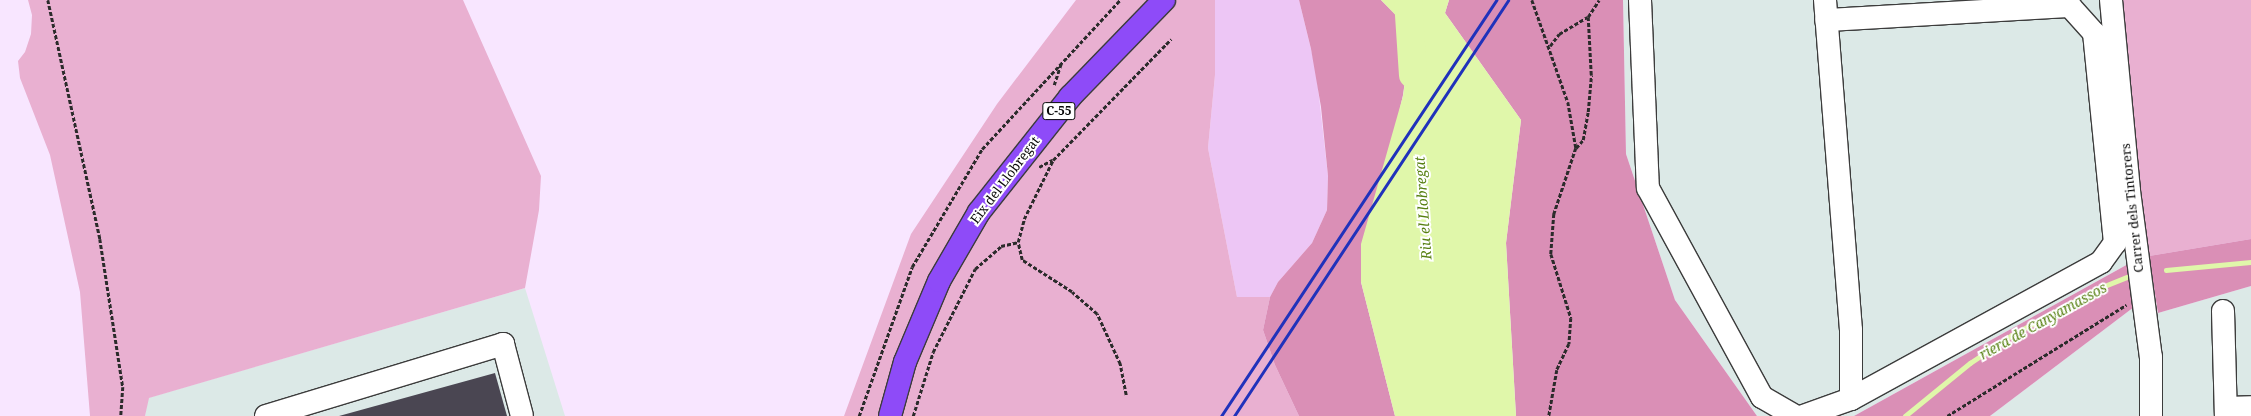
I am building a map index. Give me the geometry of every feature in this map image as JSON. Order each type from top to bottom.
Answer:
[{"type":"highway","name":"Eix del Llobregat","points":[[890,416],[904,362],[939,281],[979,212],[1070,97],[1126,37],[1164,0]]},
{"type":"street","points":[[1640,0],[1648,188],[1762,397],[1795,416]]},
{"type":"street","name":"Carrer dels Tintorers","points":[[2111,0],[2117,163],[2141,295],[2150,357],[2151,416]]},
{"type":"street","points":[[1802,416],[1851,398],[2101,262],[2114,243],[2117,163],[2094,32],[2070,6],[1826,10],[1851,330],[1851,398]]},
{"type":"street","points":[[2222,311],[2226,412],[2251,407]]},
{"type":"street","points":[[266,416],[503,344],[522,416]]},
{"type":"path","points":[[48,0],[100,239],[123,387],[121,416]]},
{"type":"path","points":[[1532,0],[1550,46],[1568,102],[1576,148]]},
{"type":"path","points":[[1550,46],[1559,34],[1588,17],[1599,0]]},
{"type":"path","points":[[1549,416],[1557,370],[1569,344],[1571,318],[1551,254],[1554,214],[1576,148],[1583,140],[1588,112],[1591,75],[1588,17]]},
{"type":"path","points":[[1126,395],[1120,364],[1097,314],[1072,292],[1022,260],[1018,242],[1024,219],[1052,160],[1171,39]]},
{"type":"path","points":[[913,416],[933,352],[975,270],[1001,246],[1018,242]]},
{"type":"path","points":[[1947,416],[2141,295]]},
{"type":"shaded area","points":[[28,0],[463,0],[541,176],[539,210],[525,288],[149,398],[145,416],[90,416],[80,292],[50,155],[20,78],[18,61],[25,52],[31,34],[32,15]]},
{"type":"shaded area","points":[[1076,0],[1215,0],[1215,75],[1208,148],[1237,297],[1270,297],[1263,330],[1275,365],[1299,416],[844,416],[911,234],[997,104]]},
{"type":"shaded area","points":[[1215,0],[1299,0],[1316,70],[1328,176],[1327,210],[1312,243],[1278,282],[1270,297],[1237,297],[1208,148],[1215,75]]},
{"type":"shaded area","points":[[1299,0],[1381,0],[1412,31],[1403,95],[1361,282],[1395,416],[1299,416],[1275,365],[1263,330],[1270,297],[1278,282],[1312,243],[1327,210],[1328,176],[1321,107],[1311,49]]},
{"type":"shaded area","points":[[1449,0],[1623,0],[1626,154],[1675,300],[1757,416],[1516,416],[1506,243],[1521,120],[1445,13]]},
{"type":"shaded area","points":[[1623,0],[2121,0],[2158,313],[2251,286],[2251,416],[1990,416],[2134,307],[2130,263],[1854,416],[1757,416],[1675,300],[1626,154]]},
{"type":"shaded area","points":[[2121,0],[2251,0],[2251,239],[2149,256],[2133,140]]},
{"type":"shaded area","points":[[2251,239],[2251,286],[2158,313],[2149,256]]},
{"type":"shaded area","points":[[2130,263],[2134,307],[1990,416],[1854,416]]},
{"type":"shaded area","points":[[525,288],[565,416],[145,416],[148,398]]},
{"type":"water","points":[[1381,0],[1449,0],[1445,13],[1521,120],[1506,243],[1516,416],[1395,416],[1361,282],[1361,244],[1403,96],[1412,32]]},
{"type":"building","points":[[495,373],[507,416],[339,416]]},
{"type":"waterway","name":"Riu el Llobregat","points":[[1408,0],[1413,75]]},
{"type":"waterway","name":"riera de Canyamassos","points":[[2166,270],[2251,262]]},
{"type":"waterway","name":"riera de Canyamassos","points":[[1905,416],[1970,363],[2012,335],[2097,289],[2127,277]]},
{"type":"railway","points":[[1221,416],[1496,0]]},
{"type":"railway","points":[[1234,416],[1508,0]]}]
